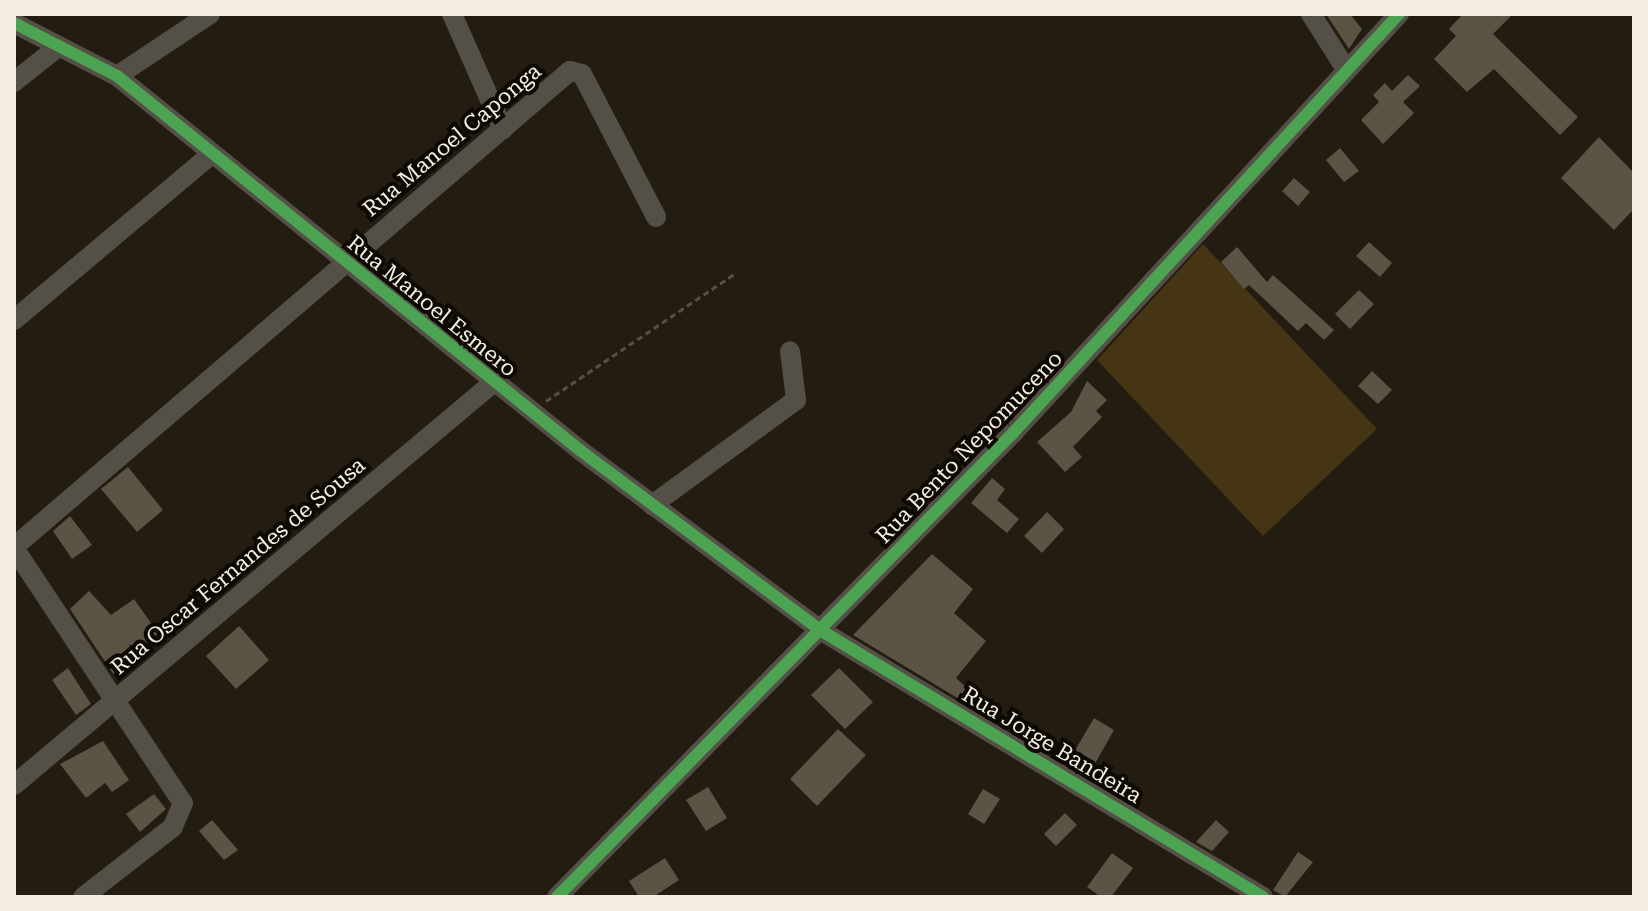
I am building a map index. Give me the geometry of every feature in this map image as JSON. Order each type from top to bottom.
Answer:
[{"type":"street","points":[[117,76],[210,14]]},
{"type":"street","points":[[452,14],[503,129]]},
{"type":"street","points":[[1311,14],[1347,71]]},
{"type":"street","name":"Rua Bento Nepomuceno","points":[[557,897],[1013,433],[1399,14]]},
{"type":"street","name":"Rua Manoel Esmero","points":[[14,23],[117,76],[494,382],[820,630]]},
{"type":"street","points":[[14,82],[58,47]]},
{"type":"street","name":"Rua Manoel Caponga","points":[[14,548],[503,129],[579,70],[656,217]]},
{"type":"street","points":[[14,320],[212,154]]},
{"type":"street","points":[[652,505],[796,400],[790,351]]},
{"type":"street","name":"Rua Oscar Fernandes de Sousa","points":[[14,785],[494,382]]},
{"type":"street","points":[[14,548],[179,793],[184,813],[173,827],[83,897]]},
{"type":"street","name":"Rua Jorge Bandeira","points":[[820,630],[1263,897]]},
{"type":"path","points":[[542,403],[734,274]]},
{"type":"shaded area","points":[[1203,244],[1377,429],[1263,536],[1097,360]]},
{"type":"building","points":[[1326,14],[1350,14],[1362,29],[1349,49]]},
{"type":"building","points":[[1463,14],[1513,14],[1493,34],[1578,117],[1560,135],[1494,69],[1467,92],[1434,59],[1456,36],[1449,29]]},
{"type":"building","points":[[1408,75],[1420,86],[1403,102],[1414,113],[1383,144],[1361,120],[1379,102],[1373,95],[1385,83],[1392,91]]},
{"type":"building","points":[[1599,137],[1634,173],[1634,209],[1614,230],[1561,178]]},
{"type":"building","points":[[1340,148],[1359,171],[1344,182],[1326,160]]},
{"type":"building","points":[[1294,178],[1310,192],[1298,206],[1282,191]]},
{"type":"building","points":[[1369,242],[1392,263],[1380,277],[1356,256]]},
{"type":"building","points":[[1237,247],[1267,282],[1273,275],[1334,330],[1324,340],[1306,323],[1298,331],[1249,285],[1244,289],[1221,262]]},
{"type":"building","points":[[1359,290],[1374,304],[1350,329],[1335,314]]},
{"type":"building","points":[[1372,371],[1392,390],[1378,404],[1358,386]]},
{"type":"building","points":[[1087,381],[1107,400],[1096,411],[1102,417],[1073,447],[1082,457],[1065,472],[1037,442],[1071,412]]},
{"type":"building","points":[[128,467],[163,510],[137,532],[101,489]]},
{"type":"building","points":[[992,478],[1005,489],[997,500],[1019,519],[1007,533],[971,503]]},
{"type":"building","points":[[1047,512],[1064,529],[1042,553],[1024,536]]},
{"type":"building","points":[[70,516],[92,545],[72,559],[53,531]]},
{"type":"building","points":[[932,554],[973,589],[954,613],[986,641],[956,678],[972,693],[964,702],[853,635]]},
{"type":"building","points":[[89,591],[111,615],[134,599],[158,633],[114,675],[70,609]]},
{"type":"building","points":[[239,626],[269,660],[236,689],[206,656]]},
{"type":"building","points":[[68,668],[91,704],[76,715],[52,680]]},
{"type":"building","points":[[839,668],[873,702],[845,729],[811,695]]},
{"type":"building","points":[[1094,718],[1114,730],[1088,776],[1067,764]]},
{"type":"building","points":[[838,729],[866,755],[817,806],[790,779]]},
{"type":"building","points":[[103,741],[129,780],[112,792],[105,783],[86,798],[60,764]]},
{"type":"building","points":[[708,787],[727,818],[706,831],[686,800]]},
{"type":"building","points":[[983,789],[1000,799],[984,824],[968,814]]},
{"type":"building","points":[[154,794],[166,809],[140,832],[126,814]]},
{"type":"building","points":[[1065,813],[1077,825],[1056,846],[1044,834]]},
{"type":"building","points":[[212,820],[238,850],[224,860],[199,831]]},
{"type":"building","points":[[1216,820],[1229,832],[1212,851],[1196,842]]},
{"type":"building","points":[[1298,852],[1313,862],[1285,897],[1273,890]]},
{"type":"building","points":[[1112,853],[1133,868],[1111,897],[1101,897],[1087,887]]},
{"type":"building","points":[[665,858],[679,880],[653,897],[639,897],[629,881]]},
{"type":"cycle path","points":[[557,897],[1013,433],[1399,14]]},
{"type":"cycle path","points":[[14,23],[117,76],[581,451],[820,630],[1263,897]]}]
